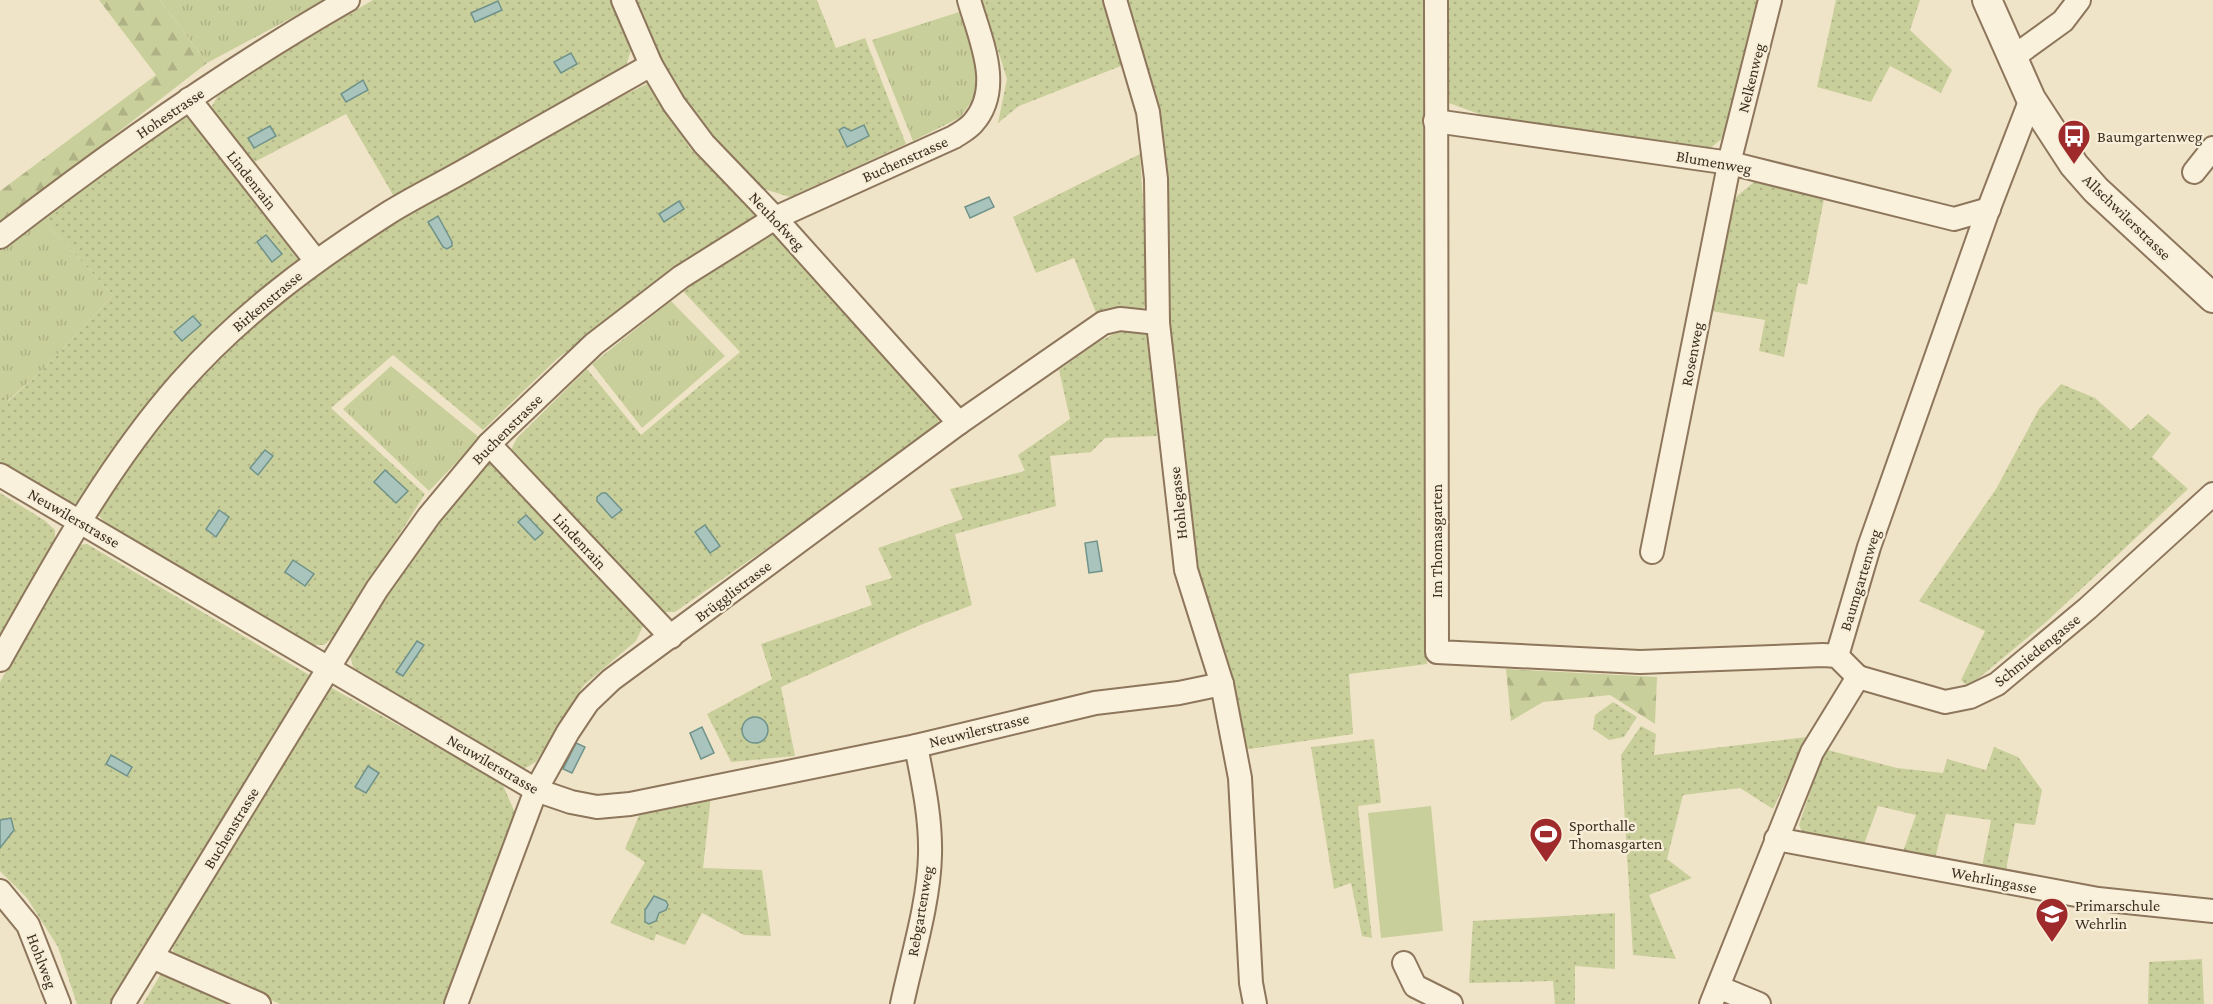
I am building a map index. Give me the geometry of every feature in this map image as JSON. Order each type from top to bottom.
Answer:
[{"type":"street","name":"Hohestrasse","points":[[0,237],[77,177],[189,99],[305,24],[348,0]]},
{"type":"street","name":"Neuhofweg","points":[[623,0],[651,65],[674,104],[704,144],[775,218],[960,423]]},
{"type":"street","name":"Buchenstrasse","points":[[123,1004],[377,589],[436,508],[489,444],[594,344],[681,277],[775,218],[954,137],[972,124],[989,92],[989,74],[969,0]]},
{"type":"street","name":"Hohlegasse","points":[[1115,0],[1149,123],[1156,178],[1158,323],[1185,570],[1222,684],[1240,778],[1251,983],[1255,1004]]},
{"type":"street","name":"Im Thomasgarten","points":[[1436,0],[1437,652],[1640,662],[1837,656]]},
{"type":"street","name":"Nelkenweg","points":[[1731,159],[1770,0]]},
{"type":"street","name":"Allschwilerstrasse","points":[[1987,0],[2031,99],[2074,165],[2096,190],[2213,298]]},
{"type":"street","points":[[2012,58],[2063,21],[2079,0]]},
{"type":"street","name":"Birkenstrasse","points":[[0,660],[79,521],[128,447],[180,383],[234,328],[278,289],[391,211],[651,65]]},
{"type":"street","name":"Lindenrain","points":[[189,99],[316,261]]},
{"type":"street","name":"Baumgartenweg","points":[[1837,656],[1869,547],[1989,209],[2031,99]]},
{"type":"street","name":"Blumenweg","points":[[1435,121],[1731,159],[1954,219],[1989,209]]},
{"type":"street","points":[[2194,172],[2213,148]]},
{"type":"street","name":"Rosenweg","points":[[1652,552],[1731,159]]},
{"type":"street","name":"Brügglistrasse","points":[[456,1004],[537,790],[568,732],[588,702],[611,680],[960,423],[1103,323],[1120,319],[1158,323]]},
{"type":"street","name":"Lindenrain","points":[[489,444],[670,637]]},
{"type":"street","name":"Neuwilerstrasse","points":[[0,475],[537,790],[571,802],[597,807],[630,804],[916,746],[1095,703],[1179,693],[1222,684]]},
{"type":"street","name":"Schmiedengasse","points":[[1858,677],[1945,702],[1970,697],[1997,684],[2088,608],[2213,494]]},
{"type":"street","points":[[1759,1004],[1714,996],[1812,752],[1858,677],[1837,656]]},
{"type":"street","name":"Rebgartenweg","points":[[902,1004],[924,900],[930,856],[927,800],[916,746]]},
{"type":"street","name":"Wehrlingasse","points":[[1776,839],[2098,899],[2213,910]]},
{"type":"street","name":"Hohlweg","points":[[0,891],[28,925],[59,1004]]},
{"type":"street","points":[[152,957],[259,1004]]},
{"type":"street","points":[[1404,963],[1415,986],[1450,1004]]},
{"type":"green space","points":[[99,0],[160,0],[207,63],[0,224],[0,191],[156,75]]},
{"type":"green space","points":[[160,0],[325,0],[207,63]]},
{"type":"green space","points":[[373,0],[614,0],[634,42],[625,68],[478,149],[396,200],[346,114],[247,166],[216,123],[212,106],[221,90]]},
{"type":"green space","points":[[636,0],[817,0],[836,48],[865,38],[906,144],[790,197],[754,186],[696,122],[662,72]]},
{"type":"green space","points":[[982,0],[1108,0],[1126,64],[1019,106],[998,123],[1007,79]]},
{"type":"green space","points":[[1125,0],[1427,0],[1427,664],[1349,674],[1353,734],[1243,750],[1192,568]]},
{"type":"green space","points":[[1443,0],[1760,0],[1728,134],[1709,149],[1507,124],[1446,102]]},
{"type":"green space","points":[[1836,0],[1920,0],[1910,30],[1952,70],[1941,93],[1890,66],[1871,102],[1817,87]]},
{"type":"green space","points":[[959,12],[979,73],[974,97],[961,117],[913,141],[872,40]]},
{"type":"green space","points":[[649,83],[690,148],[760,214],[558,358],[483,430],[393,355],[331,408],[425,494],[334,637],[324,645],[313,645],[107,524],[98,515],[99,503],[127,459],[256,321],[350,250],[520,146]]},
{"type":"green space","points":[[186,110],[300,261],[84,499],[74,504],[64,502],[0,464],[0,393],[8,401],[44,369],[113,295],[41,218]]},
{"type":"green space","points":[[1140,154],[1149,300],[1140,312],[1099,320],[1074,258],[1036,273],[1013,217]]},
{"type":"green space","points":[[1754,182],[1824,199],[1807,285],[1798,283],[1784,357],[1759,351],[1765,320],[1711,311],[1731,201]]},
{"type":"green space","points":[[41,218],[113,295],[44,369],[7,401],[0,393],[0,249]]},
{"type":"green space","points":[[772,230],[939,419],[934,432],[675,612],[657,612],[509,454],[517,438],[587,369],[641,435],[740,352],[679,287]]},
{"type":"green space","points":[[671,301],[725,356],[642,428],[592,364]]},
{"type":"green space","points":[[1124,328],[1151,333],[1157,436],[1105,438],[1091,452],[1050,456],[1056,506],[955,534],[972,605],[918,626],[781,687],[795,756],[731,762],[707,714],[772,679],[761,644],[872,605],[865,586],[892,578],[878,548],[963,519],[950,489],[1025,471],[1018,455],[1070,419],[1059,370],[1097,343]]},
{"type":"green space","points":[[391,366],[480,438],[429,491],[343,409]]},
{"type":"green space","points":[[2061,384],[2095,398],[2131,430],[2148,414],[2171,433],[2152,457],[2188,489],[2045,623],[1968,687],[1961,680],[1985,631],[1919,601],[1996,489],[2039,409]]},
{"type":"green space","points":[[489,453],[645,622],[636,641],[584,685],[536,762],[522,770],[353,667],[350,655],[351,644],[417,542]]},
{"type":"green space","points":[[0,493],[44,520],[55,530],[55,545],[0,642]]},
{"type":"green space","points":[[87,544],[311,676],[111,1004],[77,1004],[58,947],[27,898],[0,871],[0,682],[70,554],[76,545]]},
{"type":"green space","points":[[1506,669],[1657,677],[1655,724],[1610,695],[1543,702],[1511,721]]},
{"type":"green space","points":[[330,687],[502,783],[516,815],[444,1004],[280,1004],[173,957],[173,941]]},
{"type":"green space","points":[[1613,702],[1637,717],[1624,737],[1609,740],[1593,729],[1595,715]]},
{"type":"green space","points":[[1641,726],[1656,734],[1654,755],[1807,737],[1773,809],[1740,788],[1683,795],[1667,859],[1692,878],[1649,895],[1676,959],[1633,955],[1621,755]]},
{"type":"green space","points":[[1374,739],[1381,803],[1358,806],[1372,938],[1362,936],[1351,883],[1334,889],[1311,747]]},
{"type":"green space","points":[[1994,747],[2018,757],[2042,790],[2035,825],[2015,823],[2005,875],[1981,872],[1991,820],[1946,814],[1934,863],[1901,857],[1916,815],[1878,806],[1863,847],[1804,836],[1799,825],[1824,749],[1897,768],[1943,773],[1947,759],[1986,770]]},
{"type":"green space","points":[[711,796],[703,868],[762,870],[771,936],[744,935],[702,913],[685,945],[656,934],[654,941],[610,923],[645,862],[625,849],[640,813]]},
{"type":"green space","points":[[1431,806],[1443,931],[1381,938],[1368,813]]},
{"type":"green space","points":[[1615,913],[1615,969],[1575,966],[1575,1004],[1555,1004],[1553,981],[1469,983],[1473,921]]},
{"type":"green space","points":[[2202,959],[2204,1004],[2148,1004],[2149,962]]},
{"type":"green space","points":[[162,972],[236,1004],[143,1004]]},
{"type":"water","points":[[498,1],[502,10],[475,22],[471,13]]},
{"type":"water","points":[[571,53],[577,64],[561,73],[554,62]]},
{"type":"water","points":[[363,80],[368,90],[346,102],[341,94]]},
{"type":"water","points":[[864,125],[869,136],[847,147],[839,130],[844,127],[851,131]]},
{"type":"water","points":[[270,126],[276,136],[254,148],[248,138]]},
{"type":"water","points":[[989,197],[994,207],[970,218],[965,207]]},
{"type":"water","points":[[679,201],[684,209],[664,222],[659,214]]},
{"type":"water","points":[[438,216],[452,242],[452,246],[447,249],[443,247],[428,222]]},
{"type":"water","points":[[266,235],[282,254],[272,262],[257,242]]},
{"type":"water","points":[[193,316],[201,325],[182,341],[174,332]]},
{"type":"water","points":[[265,450],[273,456],[258,475],[250,468]]},
{"type":"water","points":[[385,470],[408,491],[396,503],[374,482]]},
{"type":"water","points":[[606,493],[622,510],[612,518],[597,501],[597,497]]},
{"type":"water","points":[[219,510],[229,517],[216,537],[206,529]]},
{"type":"water","points":[[526,515],[543,533],[535,540],[518,522]]},
{"type":"water","points":[[705,525],[720,546],[710,553],[695,532]]},
{"type":"water","points":[[1097,541],[1102,571],[1089,573],[1085,543]]},
{"type":"water","points":[[293,560],[314,574],[305,586],[285,572]]},
{"type":"water","points":[[417,641],[424,645],[403,676],[396,672]]},
{"type":"water","points":[[755,717],[764,721],[768,730],[764,739],[755,743],[746,739],[742,730],[746,721]]},
{"type":"water","points":[[702,727],[714,753],[701,759],[690,733]]},
{"type":"water","points":[[576,743],[585,747],[572,773],[563,769]]},
{"type":"water","points":[[111,755],[132,767],[127,776],[106,764]]},
{"type":"water","points":[[368,766],[379,773],[366,793],[355,787]]},
{"type":"water","points":[[11,818],[14,830],[0,848],[0,820]]},
{"type":"water","points":[[654,896],[666,901],[668,905],[666,910],[659,913],[656,921],[649,924],[645,922],[645,910]]},
{"type":"place","name":"Baumgartenweg","points":[[2074,165]]},
{"type":"place","name":"Sporthalle Thomasgarten","points":[[1546,863]]},
{"type":"place","name":"Primarschule Wehrlin","points":[[2052,943]]}]
